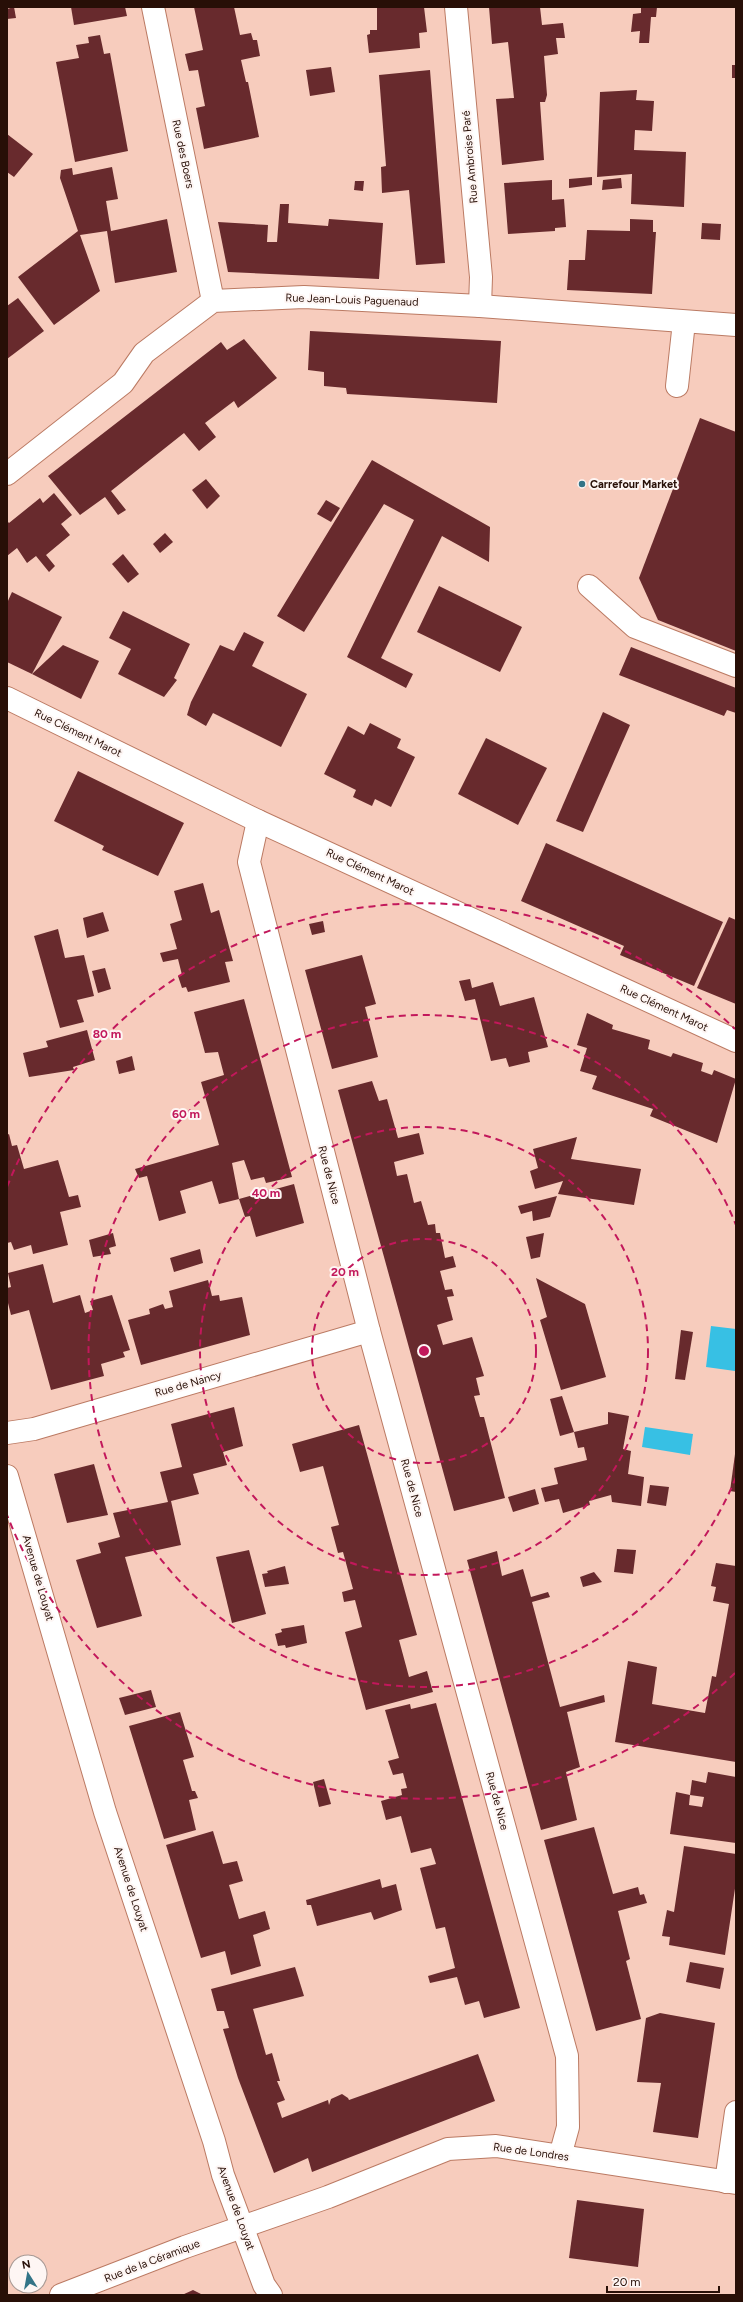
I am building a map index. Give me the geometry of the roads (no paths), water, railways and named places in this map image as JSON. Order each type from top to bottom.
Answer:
[{"type":"street","name":"Rue des Boers","points":[[153,7],[213,301]]},
{"type":"street","name":"Rue Ambroise Paré","points":[[456,7],[481,277],[480,306]]},
{"type":"street","name":"Rue Jean-Louis Paguenaud","points":[[213,301],[304,297],[480,306],[736,326]]},
{"type":"street","points":[[7,474],[123,383],[144,353],[213,301]]},
{"type":"street","points":[[677,386],[684,322]]},
{"type":"street","points":[[589,586],[635,627],[736,666]]},
{"type":"street","name":"Rue Clément Marot","points":[[7,698],[258,821],[736,1041]]},
{"type":"street","name":"Rue de Nice","points":[[258,821],[249,862],[369,1331],[567,2056],[568,2127],[560,2156]]},
{"type":"street","name":"Rue de Nancy","points":[[7,1433],[34,1429],[369,1331]]},
{"type":"street","name":"Avenue de Louyat","points":[[7,1476],[105,1812],[214,2141],[223,2175],[264,2285],[271,2295]]},
{"type":"street","points":[[731,2183],[736,2112]]},
{"type":"street","name":"Rue de Londres","points":[[243,2227],[328,2197],[448,2150],[496,2146],[731,2183]]},
{"type":"street","name":"Rue de la Céramique","points":[[61,2295],[243,2227]]},
{"type":"water","points":[[711,1326],[736,1329],[735,1371],[706,1367]]},
{"type":"water","points":[[645,1427],[693,1434],[690,1455],[642,1447]]},
{"type":"place","name":"Carrefour Market","points":[[582,484]]}]
